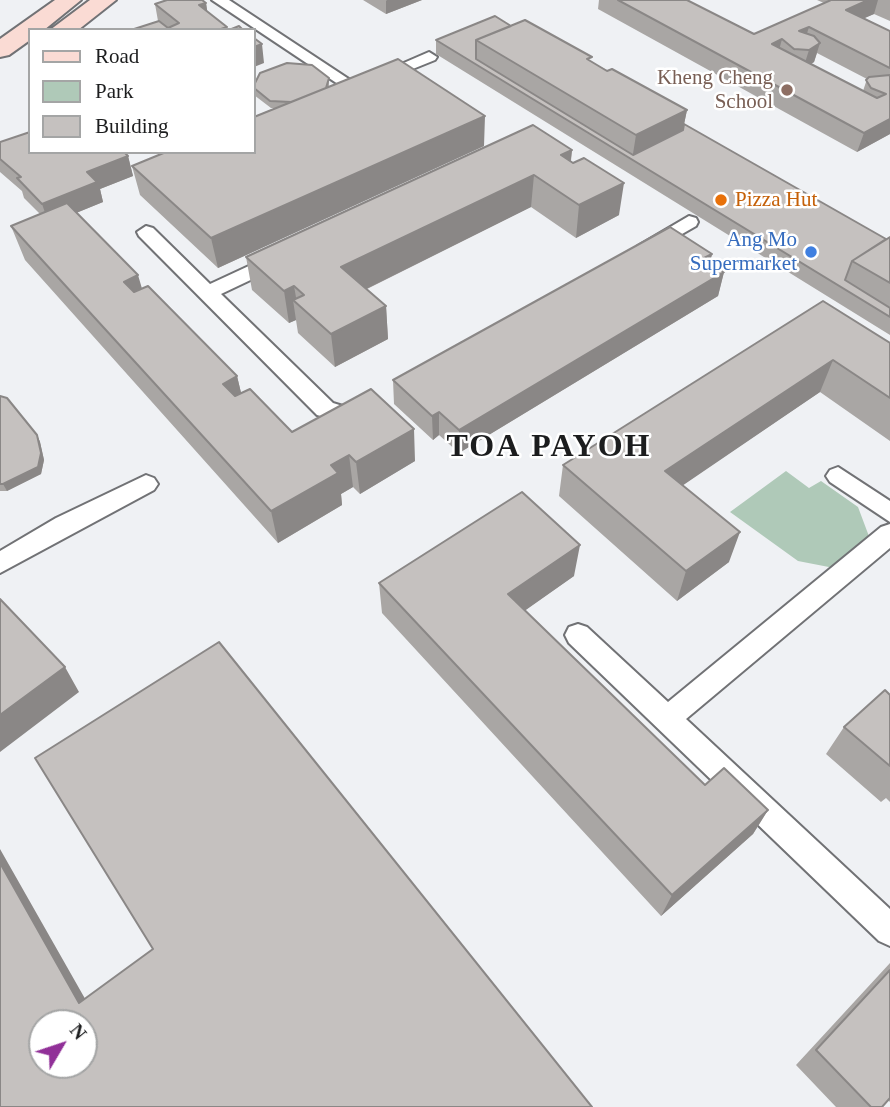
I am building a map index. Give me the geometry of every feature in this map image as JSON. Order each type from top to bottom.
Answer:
[{"type":"street","points":[[40,28],[71,0]]},
{"type":"street","points":[[65,28],[105,0]]},
{"type":"street","points":[[4,61],[28,39]]},
{"type":"street","points":[[4,61],[28,54]]},
{"type":"lane","points":[[219,0],[371,99]]},
{"type":"lane","points":[[353,87],[429,57]]},
{"type":"lane","points":[[630,255],[689,222]]},
{"type":"lane","points":[[146,232],[325,410],[338,414]]},
{"type":"lane","points":[[165,250],[188,240]]},
{"type":"lane","points":[[209,292],[273,262]]},
{"type":"lane","points":[[838,476],[890,513]]},
{"type":"lane","points":[[0,563],[146,484]]},
{"type":"lane","points":[[667,719],[890,534]]},
{"type":"lane","points":[[578,635],[890,930]]},
{"type":"green space","points":[[786,471],[809,488],[821,481],[858,507],[870,539],[834,568],[798,561],[730,512]]},
{"type":"building","points":[[167,0],[202,0],[206,3],[199,5],[227,27],[168,28],[179,23],[155,4]]},
{"type":"building","points":[[618,0],[687,0],[754,34],[831,0],[868,0],[846,10],[890,31],[890,68],[809,27],[799,31],[814,36],[820,43],[809,50],[794,49],[782,39],[772,44],[877,98],[886,94],[871,88],[866,80],[869,77],[890,75],[890,119],[864,133]]},
{"type":"building","points":[[495,16],[511,26],[476,40],[476,59],[633,155],[683,130],[684,124],[886,239],[852,261],[845,280],[890,308],[890,317],[436,40]]},
{"type":"building","points":[[525,20],[592,57],[587,59],[607,71],[612,69],[687,110],[636,135],[476,40]]},
{"type":"building","points":[[159,21],[168,28],[137,28]]},
{"type":"building","points":[[398,59],[485,116],[211,238],[132,166],[161,154],[256,154],[256,116]]},
{"type":"building","points":[[287,63],[312,65],[329,78],[326,88],[291,102],[270,101],[256,90],[260,73]]},
{"type":"building","points":[[533,125],[572,150],[561,155],[573,163],[584,158],[624,183],[579,205],[534,175],[341,267],[386,306],[331,334],[293,300],[304,295],[294,286],[284,291],[246,257]]},
{"type":"building","points":[[28,133],[28,154],[128,156],[87,172],[97,182],[42,204],[17,178],[21,177],[0,159],[0,142]]},
{"type":"building","points":[[67,203],[138,275],[124,282],[134,292],[148,286],[237,376],[223,384],[235,396],[250,389],[292,432],[371,389],[414,429],[356,462],[349,455],[331,465],[338,473],[271,511],[11,226]]},
{"type":"building","points":[[670,227],[712,254],[704,258],[724,272],[459,430],[439,412],[432,416],[393,380]]},
{"type":"building","points":[[890,237],[890,283],[852,261]]},
{"type":"building","points":[[823,301],[890,343],[890,398],[833,360],[665,471],[740,532],[686,571],[563,465]]},
{"type":"building","points":[[0,396],[7,398],[37,435],[41,453],[38,467],[3,484],[0,484]]},
{"type":"building","points":[[522,492],[580,545],[508,594],[705,785],[724,768],[768,810],[672,895],[379,583]]},
{"type":"building","points":[[0,599],[65,667],[0,715]]},
{"type":"building","points":[[219,642],[592,1107],[0,1107],[0,863],[79,1003],[153,949],[35,758]]},
{"type":"building","points":[[885,690],[890,695],[890,766],[844,727]]},
{"type":"building","points":[[890,970],[890,1098],[882,1107],[871,1107],[816,1050]]},
{"type":"place","name":"Kheng Cheng School","points":[[787,90]]},
{"type":"place","name":"Pizza Hut","points":[[721,200]]},
{"type":"place","name":"Ang Mo Supermarket","points":[[811,252]]},
{"type":"district","name":"TOA PAYOH","points":[[549,448]]}]
